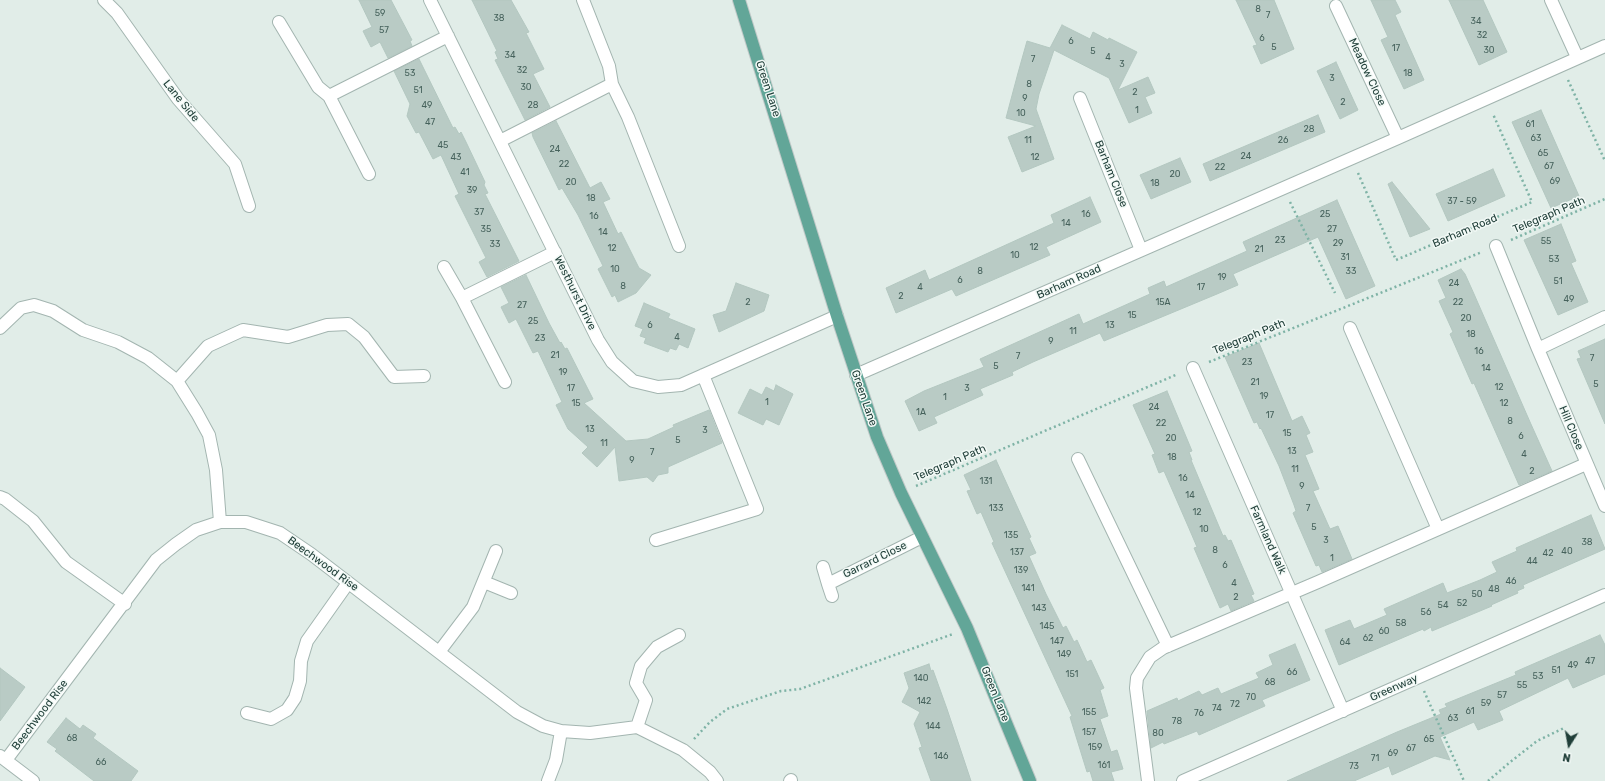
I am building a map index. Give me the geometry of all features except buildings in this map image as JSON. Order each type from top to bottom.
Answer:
[{"type":"main road","name":"Green Lane","points":[[739,0],[837,316],[877,437],[901,493],[968,628],[1030,781]]},
{"type":"street","name":"Lane Side","points":[[104,0],[117,13],[178,99],[235,164],[249,206]]},
{"type":"street","name":"Westhurst Drive","points":[[430,0],[598,340],[612,362],[633,381],[658,387],[681,385],[837,316]]},
{"type":"street","points":[[584,0],[610,66],[612,84],[628,117],[680,246]]},
{"type":"street","points":[[1551,0],[1577,57]]},
{"type":"street","name":"Meadow Close","points":[[1336,6],[1398,138]]},
{"type":"street","points":[[279,22],[318,87],[329,96],[369,174]]},
{"type":"street","points":[[329,96],[448,36]]},
{"type":"street","name":"Barham Road","points":[[856,375],[1605,46]]},
{"type":"street","points":[[500,142],[612,84]]},
{"type":"street","name":"Barham Close","points":[[1080,98],[1141,250]]},
{"type":"street","name":"Hill Close","points":[[1496,246],[1586,464],[1605,506]]},
{"type":"street","points":[[462,298],[555,252]]},
{"type":"street","points":[[444,267],[462,298],[505,382]]},
{"type":"street","points":[[0,328],[21,308],[34,305],[53,311],[83,330],[118,342],[148,358],[177,381],[209,435],[216,470],[220,522]]},
{"type":"street","points":[[1538,349],[1605,317]]},
{"type":"street","points":[[177,381],[208,346],[243,330],[288,337],[327,325],[348,324],[364,337],[394,377],[424,376]]},
{"type":"street","points":[[1350,328],[1438,529]]},
{"type":"street","name":"Farmland Walk","points":[[1193,368],[1343,711]]},
{"type":"street","points":[[656,540],[757,509],[703,375]]},
{"type":"street","points":[[1078,459],[1168,646]]},
{"type":"street","points":[[1148,781],[1136,688],[1137,678],[1150,657],[1163,648],[1586,464]]},
{"type":"street","points":[[0,497],[5,499],[33,522],[66,562],[125,604]]},
{"type":"street","name":"Beechwood Rise","points":[[3,758],[125,604],[156,560],[196,530],[220,522],[246,522],[280,533],[311,554],[517,712],[543,726],[561,731],[590,733],[637,727]]},
{"type":"street","name":"Garrard Close","points":[[828,584],[922,537]]},
{"type":"street","points":[[439,652],[473,608],[496,551]]},
{"type":"street","points":[[823,567],[832,596]]},
{"type":"street","points":[[484,582],[511,592]]},
{"type":"street","points":[[247,713],[270,719],[287,710],[295,698],[300,681],[301,661],[307,641],[348,583]]},
{"type":"street","name":"Greenway","points":[[1183,781],[1605,595]]},
{"type":"street","points":[[679,635],[657,647],[641,666],[636,683],[646,700],[637,727],[683,750],[710,772],[717,781]]},
{"type":"street","points":[[548,781],[556,760],[561,731]]},
{"type":"street","points":[[3,758],[33,781]]},
{"type":"path","points":[[1561,65],[1605,161]]},
{"type":"path","name":"Barham Road","points":[[1351,158],[1396,260],[1532,202],[1486,99]]},
{"type":"path","points":[[1283,188],[1335,293]]},
{"type":"path","name":"Telegraph Path","points":[[901,493],[1193,368],[1496,246],[1605,199]]},
{"type":"path","points":[[683,750],[710,722],[727,709],[780,691],[800,689],[968,628]]},
{"type":"path","points":[[1418,678],[1464,781]]},
{"type":"path","points":[[1488,781],[1509,762],[1537,741],[1564,728]]}]
